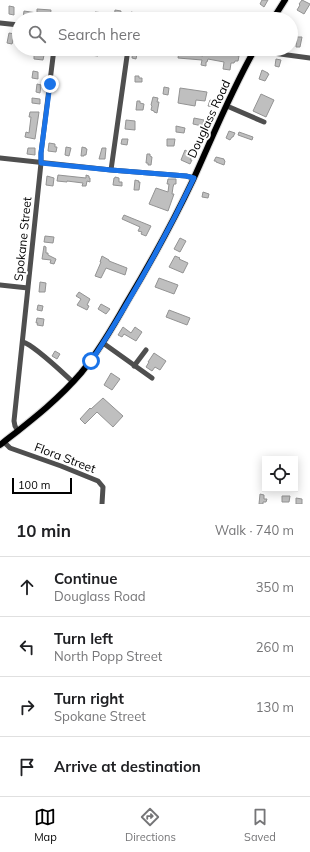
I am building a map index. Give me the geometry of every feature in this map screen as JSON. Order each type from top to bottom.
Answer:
[{"type":"main road","points":[[278,12],[285,0]]},
{"type":"main road","name":"Douglass Road","points":[[2,444],[51,404],[73,382],[91,361],[103,343],[165,237],[251,56]]},
{"type":"street","points":[[0,24],[12,25]]},
{"type":"street","name":"Spokane Street","points":[[18,431],[14,421],[41,153],[53,56]]},
{"type":"street","points":[[111,170],[127,56]]},
{"type":"street","points":[[296,56],[310,58]]},
{"type":"street","points":[[227,106],[264,122]]},
{"type":"street","points":[[0,158],[194,178]]},
{"type":"street","points":[[0,285],[28,288]]},
{"type":"street","points":[[23,342],[28,344],[53,364],[73,382]]},
{"type":"street","points":[[103,343],[152,378]]},
{"type":"street","points":[[134,366],[146,350]]},
{"type":"street","name":"Flora Street","points":[[2,444],[98,481],[104,490],[102,504]]},
{"type":"building","points":[[262,0],[268,0],[264,7],[260,4]]},
{"type":"building","points":[[302,0],[310,4],[304,14],[297,10]]},
{"type":"building","points":[[9,6],[14,7],[14,12],[12,12],[12,15],[9,14]]},
{"type":"building","points":[[37,9],[51,10],[51,12],[37,12]]},
{"type":"building","points":[[9,33],[12,34],[12,44],[7,43]]},
{"type":"building","points":[[298,37],[302,37],[300,47],[298,47]]},
{"type":"building","points":[[34,56],[44,56],[43,60],[34,59]]},
{"type":"building","points":[[132,56],[137,56],[136,59],[132,58]]},
{"type":"building","points":[[178,56],[239,56],[238,61],[231,63],[230,70],[223,69],[224,62],[208,59],[206,66],[201,65],[202,60],[178,58]]},
{"type":"building","points":[[276,59],[281,60],[279,67],[275,66]]},
{"type":"building","points":[[262,70],[269,74],[265,81],[259,79]]},
{"type":"building","points":[[33,71],[38,72],[38,79],[32,78]]},
{"type":"building","points":[[135,76],[142,78],[142,82],[135,82]]},
{"type":"building","points":[[37,84],[41,85],[40,93],[36,92]]},
{"type":"building","points":[[164,87],[169,88],[168,95],[163,94]]},
{"type":"building","points":[[180,88],[207,92],[205,101],[196,100],[195,106],[178,103]]},
{"type":"building","points":[[261,94],[274,100],[266,117],[253,111]]},
{"type":"building","points":[[153,97],[158,98],[157,102],[159,102],[157,113],[151,110]]},
{"type":"building","points":[[32,98],[40,99],[40,104],[32,103]]},
{"type":"building","points":[[210,100],[217,102],[215,107],[208,106]]},
{"type":"building","points":[[137,101],[144,104],[143,110],[136,110]]},
{"type":"building","points":[[30,112],[39,112],[35,139],[25,137],[26,132],[29,133],[31,117],[29,117]]},
{"type":"building","points":[[194,118],[204,120],[202,126],[193,124]]},
{"type":"building","points":[[126,120],[135,121],[135,130],[125,129]]},
{"type":"building","points":[[176,126],[185,128],[184,133],[176,132]]},
{"type":"building","points":[[229,131],[235,133],[230,140],[226,138]]},
{"type":"building","points":[[239,132],[253,137],[252,140],[238,135]]},
{"type":"building","points":[[122,139],[128,139],[127,145],[121,144]]},
{"type":"building","points":[[167,139],[175,139],[174,146],[167,146]]},
{"type":"building","points":[[49,143],[55,144],[55,147],[57,147],[56,152],[48,151]]},
{"type":"building","points":[[66,147],[71,148],[69,156],[65,155]]},
{"type":"building","points":[[82,147],[87,149],[86,155],[84,156],[81,156]]},
{"type":"building","points":[[28,148],[35,148],[35,155],[27,154]]},
{"type":"building","points":[[102,148],[106,148],[105,159],[99,159]]},
{"type":"building","points":[[185,150],[193,155],[190,160],[192,160],[190,164],[181,160]]},
{"type":"building","points":[[147,154],[150,154],[152,157],[151,165],[146,163]]},
{"type":"building","points":[[216,157],[224,159],[224,165],[214,161]]},
{"type":"building","points":[[58,175],[86,178],[86,175],[89,176],[90,182],[87,181],[86,186],[82,186],[83,183],[57,181]]},
{"type":"building","points":[[47,176],[54,178],[53,186],[46,185]]},
{"type":"building","points":[[115,177],[119,178],[119,182],[122,182],[122,186],[113,185]]},
{"type":"building","points":[[168,179],[176,179],[176,184],[174,184],[173,187],[172,194],[174,194],[168,211],[149,204],[156,188],[168,192]]},
{"type":"building","points":[[135,180],[140,182],[139,190],[134,190]]},
{"type":"building","points":[[203,192],[209,194],[208,198],[202,197]]},
{"type":"building","points":[[124,215],[151,226],[146,236],[141,234],[142,232],[138,231],[140,227],[122,219]]},
{"type":"building","points":[[45,236],[54,237],[53,243],[44,242]]},
{"type":"building","points":[[180,238],[186,241],[180,252],[174,249]]},
{"type":"building","points":[[44,246],[46,247],[46,253],[56,259],[54,264],[50,263],[51,260],[42,259]]},
{"type":"building","points":[[102,256],[109,261],[127,268],[125,275],[106,268],[101,278],[95,276]]},
{"type":"building","points":[[175,256],[188,263],[183,273],[169,267]]},
{"type":"building","points":[[159,278],[178,285],[174,294],[155,287]]},
{"type":"building","points":[[40,282],[46,283],[45,292],[39,292]]},
{"type":"building","points":[[79,292],[90,299],[87,305],[89,306],[87,310],[77,305],[81,299],[76,296]]},
{"type":"building","points":[[101,304],[110,309],[106,314],[98,309]]},
{"type":"building","points":[[38,305],[43,306],[42,311],[37,310]]},
{"type":"building","points":[[169,310],[190,318],[187,325],[166,317]]},
{"type":"building","points":[[37,318],[44,319],[43,326],[37,325]]},
{"type":"building","points":[[123,327],[131,333],[135,327],[142,332],[136,341],[124,334],[122,337],[118,335]]},
{"type":"building","points":[[55,351],[60,354],[57,359],[52,356]]},
{"type":"building","points":[[154,353],[166,361],[160,370],[155,367],[152,371],[146,367]]},
{"type":"building","points":[[111,373],[120,379],[112,390],[104,385]]},
{"type":"building","points":[[103,398],[123,416],[113,427],[97,412],[85,424],[80,419],[90,408],[91,409]]},
{"type":"building","points":[[260,494],[264,495],[264,499],[267,499],[266,502],[263,502],[263,504],[259,504]]},
{"type":"building","points":[[282,496],[290,496],[289,502],[282,502]]},
{"type":"building","points":[[296,498],[302,499],[302,504],[296,504]]},
{"type":"route","points":[[50,84],[41,163],[188,176],[194,178],[152,260],[91,361]]}]
